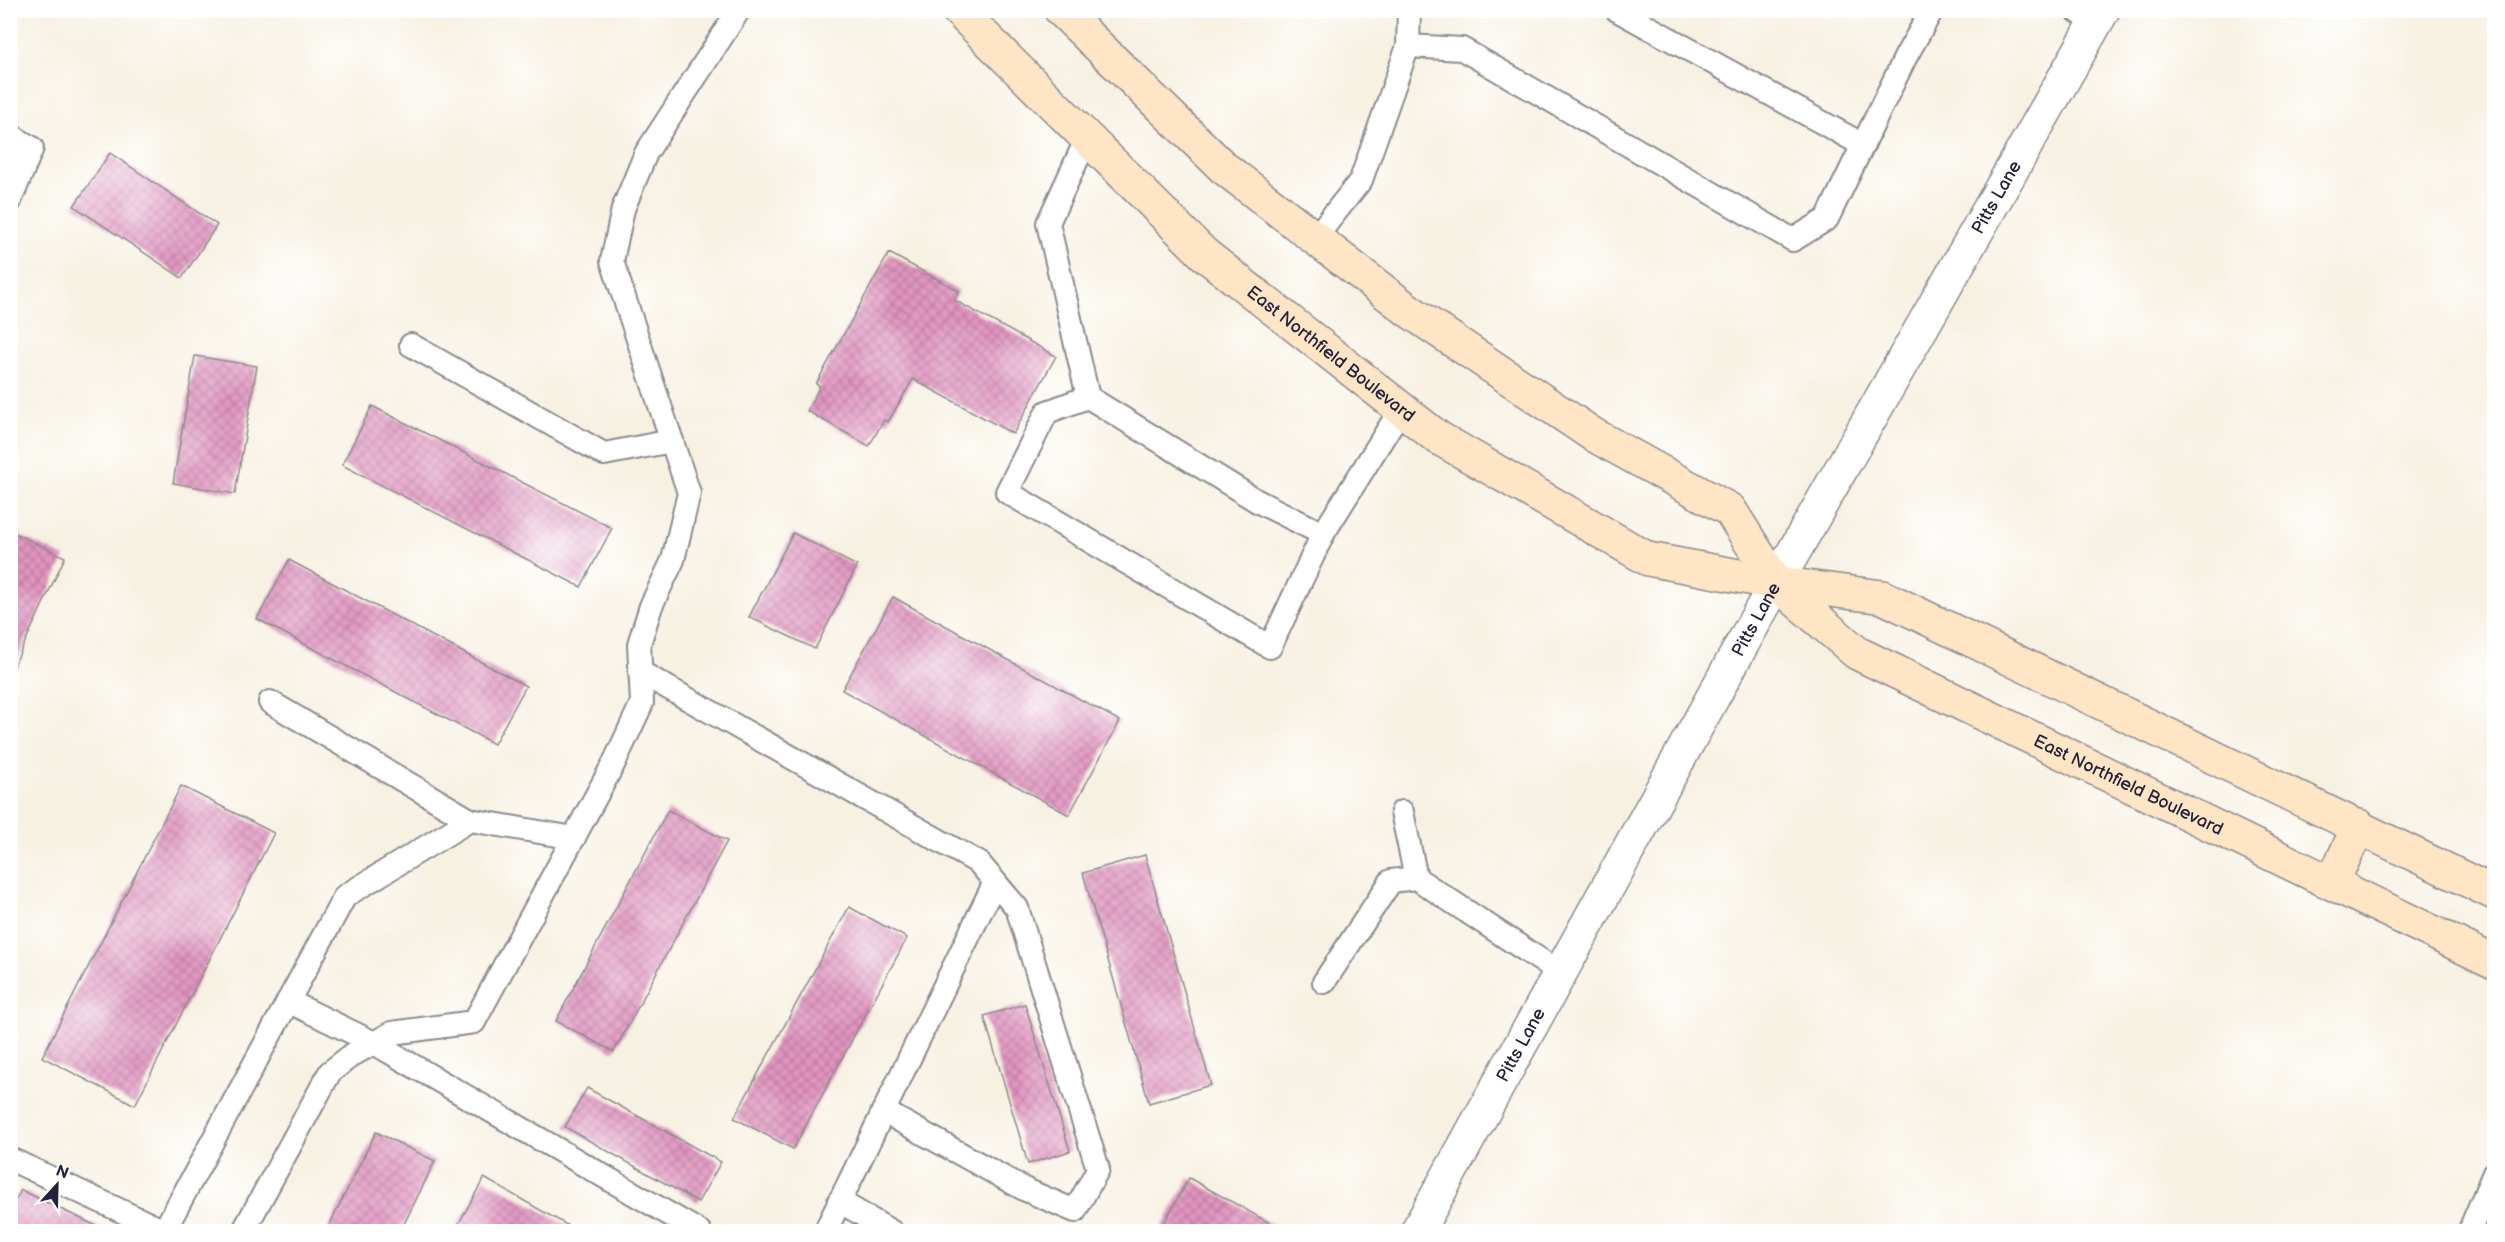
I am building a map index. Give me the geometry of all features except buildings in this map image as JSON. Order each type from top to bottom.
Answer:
[{"type":"main road","name":"East Northfield Boulevard","points":[[958,10],[1204,254],[1437,437],[1648,559],[1776,583],[1883,597],[2494,893]]},
{"type":"main road","name":"East Northfield Boulevard","points":[[1061,10],[1224,168],[1408,310],[1592,434],[1730,510],[1776,583],[1857,653],[2494,962]]},
{"type":"main road","points":[[2332,883],[2359,826]]},
{"type":"street","name":"Pitts Lane","points":[[1417,1232],[2091,15]]},
{"type":"lane","points":[[243,1232],[330,1072],[352,1055],[392,1033],[474,1022],[614,763],[642,703],[639,644],[651,606],[673,560],[689,493],[612,261],[623,209],[645,153],[739,10]]},
{"type":"lane","points":[[1315,238],[1361,180],[1408,46],[1410,10]]},
{"type":"lane","points":[[1617,10],[1863,145]]},
{"type":"lane","points":[[1408,46],[1462,49],[1793,240],[1827,219],[1905,56],[1932,10]]},
{"type":"lane","points":[[10,135],[32,148],[10,201]]},
{"type":"lane","points":[[1087,138],[1048,223],[1088,397],[1257,501],[1323,534]]},
{"type":"lane","points":[[411,345],[604,454],[672,441]]},
{"type":"lane","points":[[1088,397],[1047,412],[1007,492],[1270,647],[1323,534],[1401,409]]},
{"type":"lane","points":[[640,672],[980,863],[1017,908],[1098,1169],[1075,1211],[1026,1190],[884,1111]]},
{"type":"lane","points":[[270,702],[470,820],[574,838]]},
{"type":"lane","points":[[1402,812],[1416,878]]},
{"type":"lane","points":[[10,1159],[165,1231],[345,896],[470,820]]},
{"type":"lane","points":[[1324,982],[1391,881],[1416,878],[1560,973]]},
{"type":"lane","points":[[825,1232],[995,882]]},
{"type":"lane","points":[[288,1001],[374,1043],[700,1232]]},
{"type":"lane","points":[[2469,1232],[2494,1173]]},
{"type":"lane","points":[[839,1201],[892,1232]]}]
